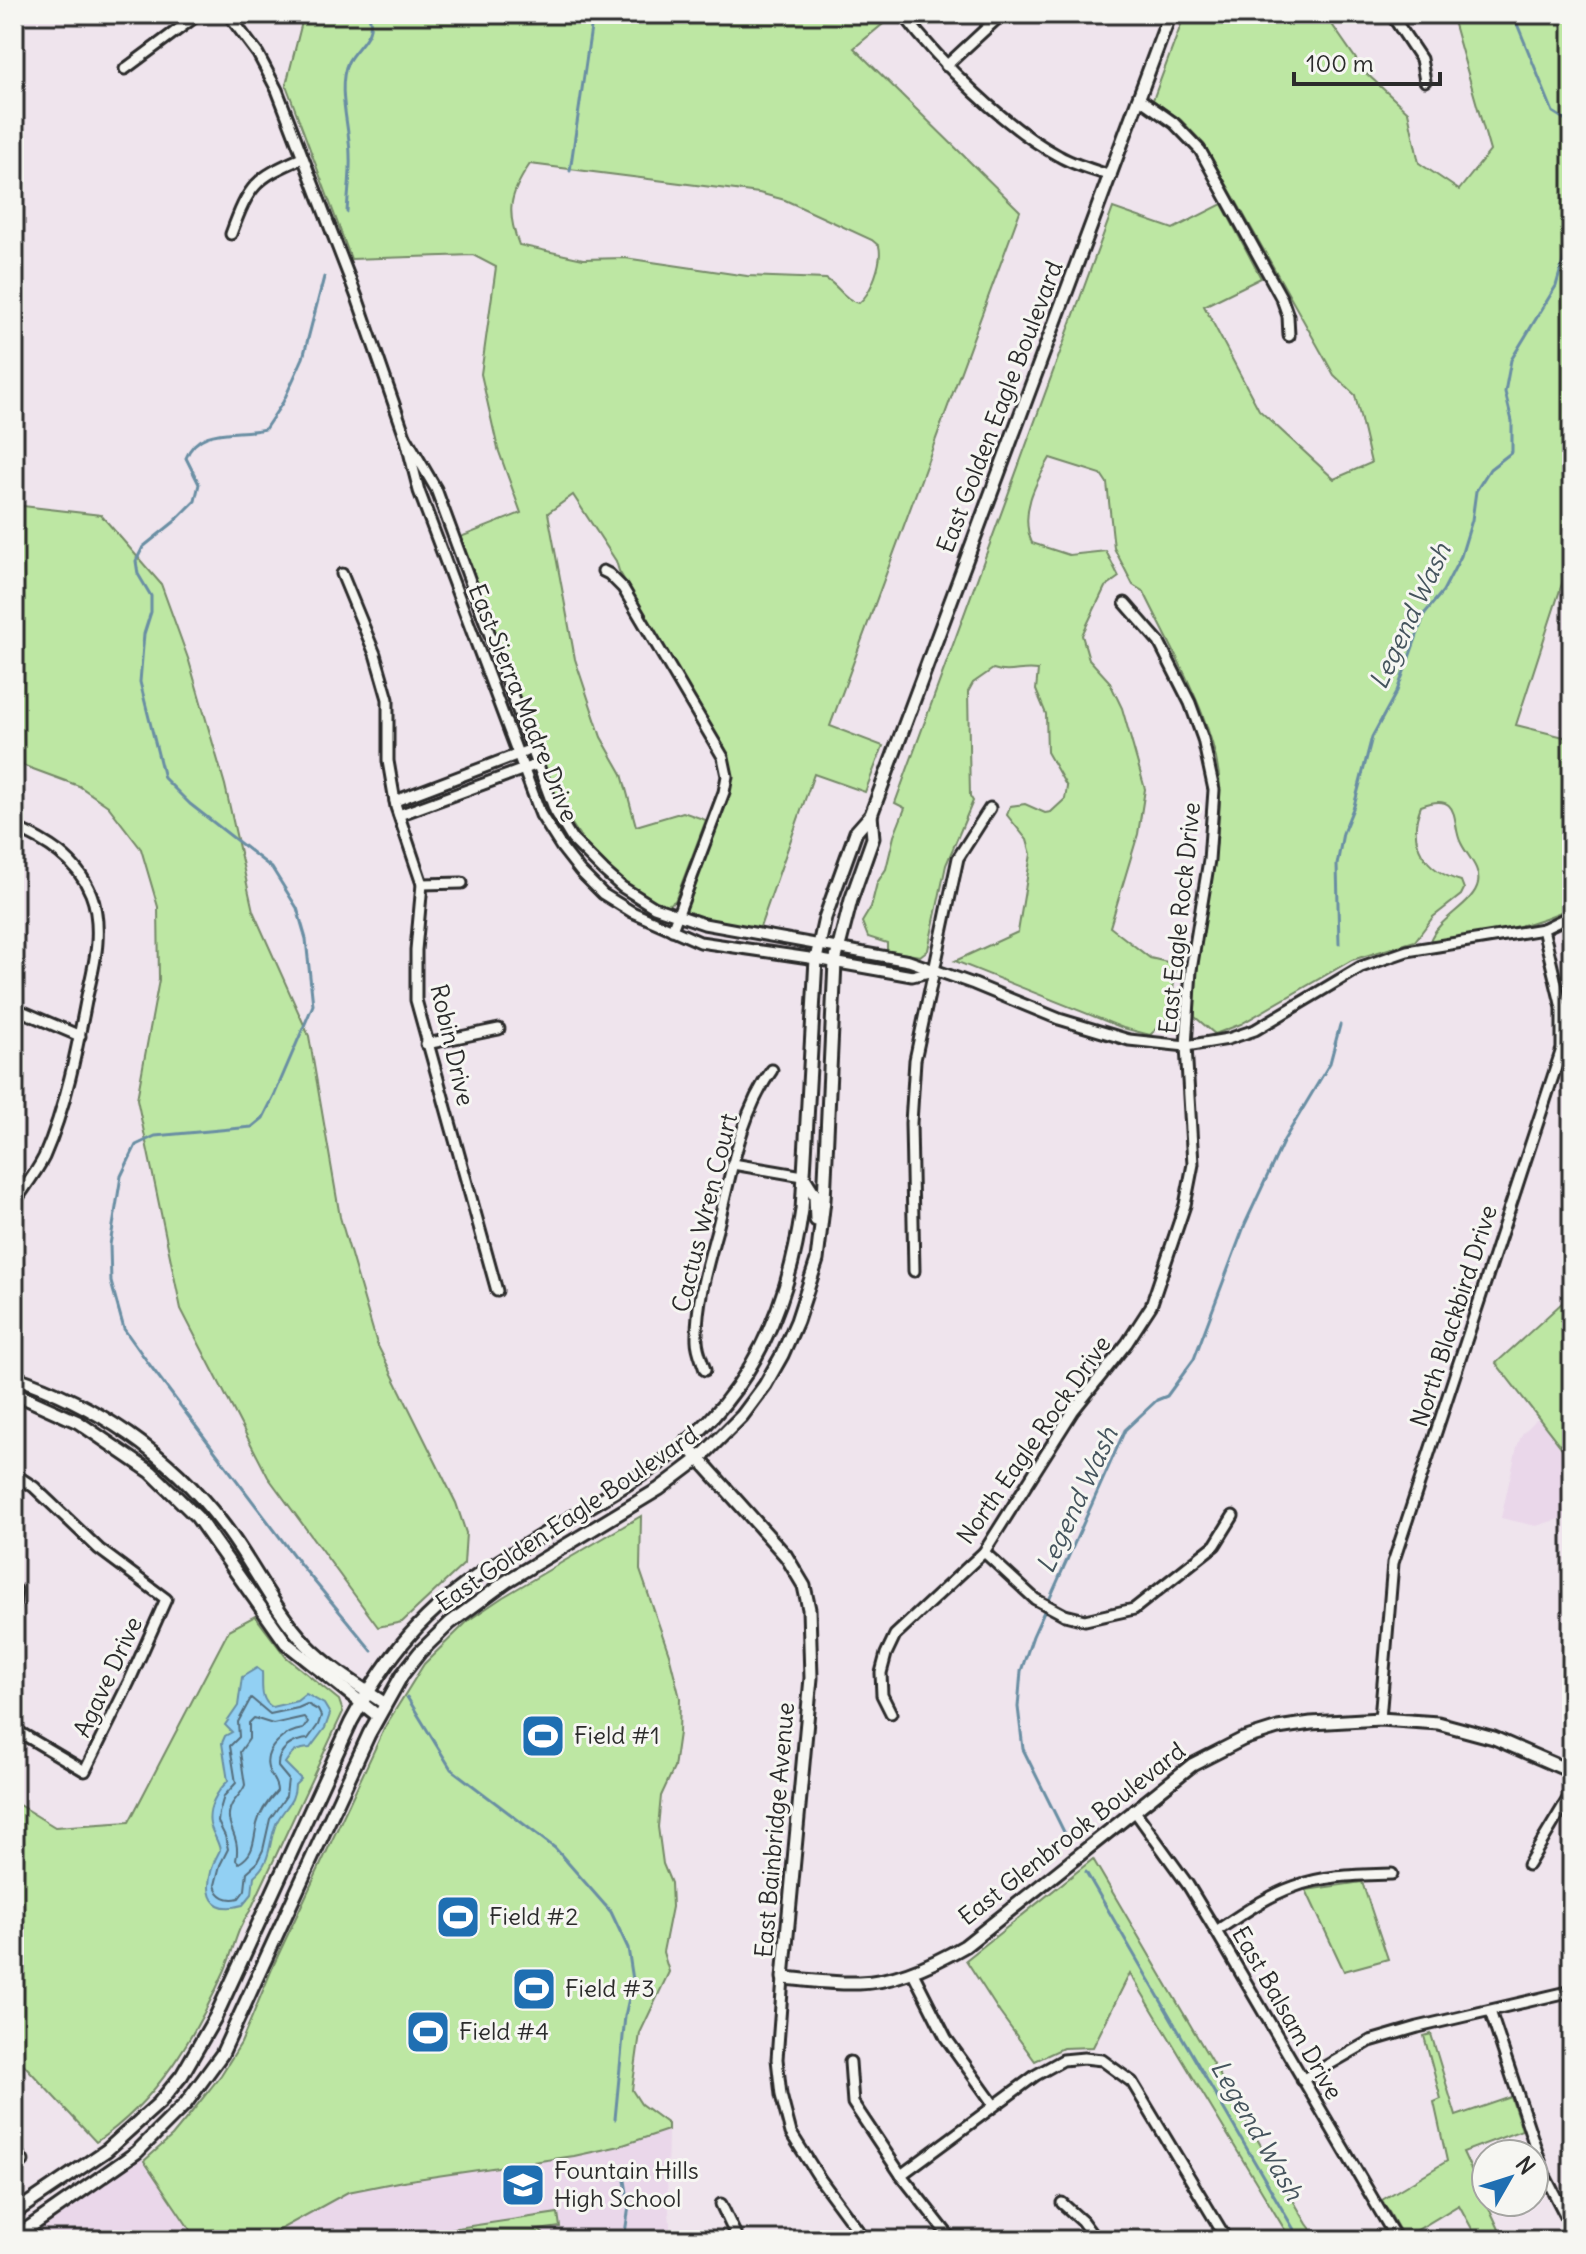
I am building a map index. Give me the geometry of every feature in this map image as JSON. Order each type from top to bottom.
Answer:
[{"type":"street","points":[[125,69],[199,14]]},
{"type":"street","name":"East Sierra Madre Drive","points":[[228,14],[277,90],[337,241],[405,436],[419,491],[541,815],[580,871],[603,894],[622,906],[700,942],[912,976],[933,971]]},
{"type":"street","points":[[903,14],[946,66],[1025,134],[1060,157],[1111,176]]},
{"type":"street","points":[[946,66],[1002,14]]},
{"type":"street","name":"East Golden Eagle Boulevard","points":[[14,2213],[116,2142],[159,2103],[182,2075],[216,2016],[360,1704],[375,1677],[412,1630],[461,1586],[629,1483],[685,1443],[733,1393],[762,1346],[778,1313],[797,1245],[802,1210],[816,959],[825,918],[856,832],[871,815],[1170,14]]},
{"type":"street","points":[[1391,14],[1421,59],[1425,81]]},
{"type":"street","points":[[1140,99],[1174,123],[1200,150],[1282,299],[1288,316],[1289,336]]},
{"type":"street","points":[[231,234],[252,186],[269,172],[302,158]]},
{"type":"street","name":"East Sierra Madre Drive","points":[[405,436],[436,489],[555,811],[566,831],[622,887],[676,914],[704,924],[909,961],[1059,1019],[1129,1040],[1186,1046],[1228,1039],[1255,1030],[1361,967],[1407,951],[1543,929],[1572,915]]},
{"type":"street","points":[[603,571],[623,588],[723,757],[727,776],[724,792],[672,930]]},
{"type":"street","name":"Robin Drive","points":[[342,574],[375,654],[388,699],[388,761],[395,801],[422,884],[416,950],[416,1000],[497,1291]]},
{"type":"street","name":"East Eagle Rock Drive","points":[[1125,603],[1159,642],[1190,703],[1203,739],[1214,790],[1209,860],[1191,970],[1186,1046],[1193,1164]]},
{"type":"street","points":[[395,801],[532,749]]},
{"type":"street","points":[[399,815],[538,764]]},
{"type":"street","points":[[914,1271],[911,1123],[915,1060],[958,858],[990,808]]},
{"type":"street","name":"East Golden Eagle Boulevard","points":[[14,2238],[137,2152],[186,2103],[222,2054],[384,1703],[420,1652],[476,1601],[659,1489],[700,1458],[735,1425],[765,1385],[797,1321],[817,1260],[824,1200],[835,962],[851,900],[873,838],[871,815]]},
{"type":"street","points":[[14,827],[42,839],[63,854],[91,893],[98,926],[80,1036],[55,1126],[43,1159],[14,1203]]},
{"type":"street","points":[[422,884],[462,883]]},
{"type":"street","name":"North Blackbird Drive","points":[[1380,1719],[1393,1563],[1562,1049],[1567,1008],[1543,929]]},
{"type":"street","points":[[14,1008],[80,1036]]},
{"type":"street","points":[[426,1044],[499,1029]]},
{"type":"street","name":"Cactus Wren Court","points":[[705,1370],[697,1344],[704,1280],[733,1164],[754,1100],[772,1070]]},
{"type":"street","points":[[733,1164],[803,1176],[815,1195],[817,1260]]},
{"type":"street","name":"North Eagle Rock Drive","points":[[891,1713],[882,1695],[881,1673],[895,1635],[984,1552],[1073,1411],[1127,1343],[1151,1306],[1185,1205],[1193,1164]]},
{"type":"street","points":[[14,1377],[87,1407],[118,1426],[171,1467],[223,1524],[282,1614],[306,1644],[384,1703]]},
{"type":"street","points":[[14,1393],[78,1422],[151,1472],[197,1517],[286,1643],[378,1716]]},
{"type":"street","name":"East Bainbridge Avenue","points":[[685,1443],[786,1556],[804,1586],[809,1609],[811,1678],[777,2059],[781,2095],[791,2133],[865,2240]]},
{"type":"street","name":"Agave Drive","points":[[14,1474],[34,1487],[99,1549],[166,1599],[85,1771],[14,1729]]},
{"type":"street","points":[[984,1552],[1035,1599],[1065,1615],[1085,1620],[1134,1609],[1157,1593],[1215,1545],[1233,1516]]},
{"type":"street","points":[[14,1610],[16,1590]]},
{"type":"street","name":"East Glenbrook Boulevard","points":[[783,1978],[859,1983],[912,1971],[965,1946],[1192,1765],[1243,1739],[1278,1728],[1380,1719],[1438,1723],[1494,1738],[1572,1772]]},
{"type":"street","points":[[1528,1865],[1572,1792]]},
{"type":"street","name":"East Balsam Drive","points":[[1134,1810],[1188,1885],[1397,2240]]},
{"type":"street","points":[[1216,1931],[1293,1887],[1339,1876],[1392,1874]]},
{"type":"street","points":[[912,1971],[946,2038],[994,2105]]},
{"type":"street","points":[[1302,2080],[1370,2041],[1572,1991]]},
{"type":"street","points":[[1490,2011],[1545,2176],[1572,2228]]},
{"type":"street","points":[[901,2175],[994,2105],[1063,2060],[1102,2060],[1132,2082],[1227,2240]]},
{"type":"street","points":[[850,2062],[853,2103],[901,2175],[952,2240]]},
{"type":"street","points":[[14,2149],[23,2161]]},
{"type":"street","points":[[1062,2203],[1082,2221],[1096,2240]]},
{"type":"street","points":[[721,2204],[738,2240]]},
{"type":"shaded area","points":[[1536,1420],[1572,1461],[1572,1515],[1536,1526],[1501,1518],[1517,1447],[1522,1434]]},
{"type":"shaded area","name":"Fountain Hills High School","points":[[668,2130],[671,2240],[262,2240],[349,2192],[387,2183],[574,2156],[620,2146]]},
{"type":"shaded area","points":[[137,2152],[196,2240],[14,2240]]},
{"type":"green space","points":[[304,14],[885,14],[889,19],[854,48],[1020,211],[830,726],[883,746],[865,792],[814,774],[759,930],[698,918],[686,912],[685,907],[730,784],[730,767],[725,751],[616,561],[573,495],[548,513],[575,659],[601,737],[622,774],[636,826],[683,812],[706,820],[675,901],[664,907],[612,872],[586,844],[563,810],[553,791],[458,538],[521,513],[498,449],[481,374],[496,267],[473,255],[351,259],[286,85]],"holes":[[[530,164],[759,193],[785,200],[879,246],[875,277],[859,303],[826,279],[747,276],[625,258],[583,259],[519,245],[511,213],[514,194]]]},
{"type":"green space","points":[[1185,14],[1344,14],[1331,23],[1365,72],[1408,112],[1419,163],[1459,190],[1490,151],[1451,14],[1572,14],[1572,553],[1516,725],[1572,739],[1572,907],[1520,926],[1430,941],[1440,925],[1470,898],[1478,883],[1476,867],[1458,836],[1453,812],[1444,802],[1434,802],[1421,806],[1417,819],[1418,843],[1429,863],[1461,881],[1464,889],[1461,895],[1433,917],[1415,941],[1352,960],[1241,1024],[1215,1034],[1195,1017],[1198,960],[1219,820],[1218,768],[1212,742],[1192,690],[1144,592],[1133,585],[1114,548],[1107,483],[1101,474],[1050,458],[1030,499],[1027,521],[1032,543],[1069,555],[1106,551],[1119,577],[1105,587],[1082,635],[1089,659],[1109,681],[1122,708],[1145,789],[1138,834],[1110,927],[1150,958],[1176,964],[1170,1017],[1150,1035],[1123,1028],[955,961],[1018,932],[1031,854],[1027,840],[1007,815],[1010,806],[1025,804],[1045,813],[1051,812],[1065,799],[1067,787],[1047,752],[1046,714],[1036,690],[1038,670],[993,669],[973,683],[968,692],[970,796],[973,801],[946,865],[928,950],[920,956],[887,951],[887,943],[868,937],[862,922],[871,907],[877,883],[886,869],[905,808],[895,803],[1113,208],[1173,229],[1222,204],[1261,278],[1204,306],[1259,410],[1334,479],[1371,463],[1355,395],[1334,375],[1204,144],[1181,120],[1153,100]]},
{"type":"green space","points":[[14,505],[101,515],[161,584],[189,661],[225,785],[253,911],[309,1036],[340,1217],[377,1344],[456,1503],[466,1533],[464,1564],[402,1622],[378,1627],[268,1477],[181,1309],[137,1099],[159,980],[158,907],[141,849],[108,806],[79,786],[14,762]]},
{"type":"green space","points":[[1572,1268],[1572,1461],[1496,1363],[1562,1303]]},
{"type":"green space","points":[[641,1516],[640,1570],[669,1654],[680,1698],[674,1768],[661,1796],[658,1827],[663,1864],[671,1883],[672,1907],[663,1952],[669,1972],[640,2033],[632,2090],[641,2104],[668,2124],[668,2130],[620,2146],[574,2156],[348,2192],[261,2240],[197,2240],[144,2161],[172,2136],[221,2075],[241,2043],[274,1964],[386,1725],[424,1664],[469,1620]]},
{"type":"green space","points":[[255,1616],[286,1657],[339,1700],[343,1712],[241,1926],[224,1972],[200,2021],[155,2088],[118,2126],[96,2142],[14,2054],[14,1802],[55,1827],[129,1822],[229,1630]]},
{"type":"green space","points":[[1093,1859],[1319,2240],[1291,2240],[1130,1973],[1093,2047],[1063,2048],[1035,2061],[966,1960]]},
{"type":"green space","points":[[1362,1882],[1388,1959],[1344,1971],[1306,1890]]},
{"type":"green space","points":[[1431,2034],[1456,2116],[1511,2097],[1522,2130],[1501,2138],[1470,2138],[1470,2149],[1463,2152],[1470,2167],[1470,2218],[1494,2218],[1504,2240],[1478,2240],[1459,2205],[1404,2238],[1382,2200],[1447,2161],[1434,2102],[1441,2099],[1424,2036]]},
{"type":"green space","points":[[558,2213],[560,2227],[539,2230],[551,2240],[504,2236],[473,2240],[377,2240]]},
{"type":"water","points":[[257,1668],[262,1672],[263,1696],[272,1707],[297,1701],[306,1694],[324,1704],[330,1714],[325,1728],[310,1748],[295,1751],[285,1763],[301,1779],[276,1824],[267,1858],[254,1876],[252,1894],[243,1905],[229,1907],[218,1905],[209,1891],[211,1871],[220,1850],[210,1824],[210,1812],[217,1795],[228,1781],[222,1743],[225,1736],[232,1732],[225,1725],[238,1706],[242,1677]]},
{"type":"waterway","points":[[347,212],[350,155],[343,83],[348,62],[368,34],[368,14]]},
{"type":"waterway","points":[[570,171],[593,14]]},
{"type":"waterway","name":"Legend Wash","points":[[1513,14],[1553,112],[1572,124]]},
{"type":"waterway","name":"Legend Wash","points":[[1339,944],[1337,865],[1343,833],[1354,806],[1372,737],[1397,691],[1425,613],[1443,591],[1461,556],[1472,520],[1476,491],[1490,469],[1512,452],[1512,421],[1505,392],[1511,360],[1556,286],[1572,230]]},
{"type":"waterway","points":[[324,277],[303,358],[283,402],[265,429],[209,436],[192,448],[186,458],[199,484],[195,501],[143,547],[136,561],[138,574],[151,596],[140,682],[164,778],[190,804],[272,868],[297,908],[306,939],[313,1005],[274,1096],[263,1118],[252,1127],[155,1136],[136,1145],[121,1176],[110,1245],[111,1282],[124,1329],[300,1564],[372,1651]]},
{"type":"waterway","name":"Legend Wash","points":[[1067,1838],[1023,1749],[1018,1707],[1021,1671],[1033,1636],[1125,1430],[1157,1400],[1167,1396],[1194,1359],[1245,1224],[1284,1140],[1330,1063],[1340,1025]]},
{"type":"waterway","points":[[407,1697],[451,1769],[555,1848],[611,1912],[628,1948],[633,1980],[625,2016],[615,2119]]},
{"type":"waterway","name":"Legend Wash","points":[[1086,1872],[1300,2240]]},
{"type":"waterway","points":[[624,2174],[629,2206],[624,2240]]},
{"type":"place","name":"Field #1","points":[[543,1736]]},
{"type":"place","name":"Field #2","points":[[458,1917]]},
{"type":"place","name":"Field #3","points":[[534,1989]]},
{"type":"place","name":"Field #4","points":[[428,2032]]},
{"type":"place","name":"Fountain Hills High School","points":[[523,2185]]}]
